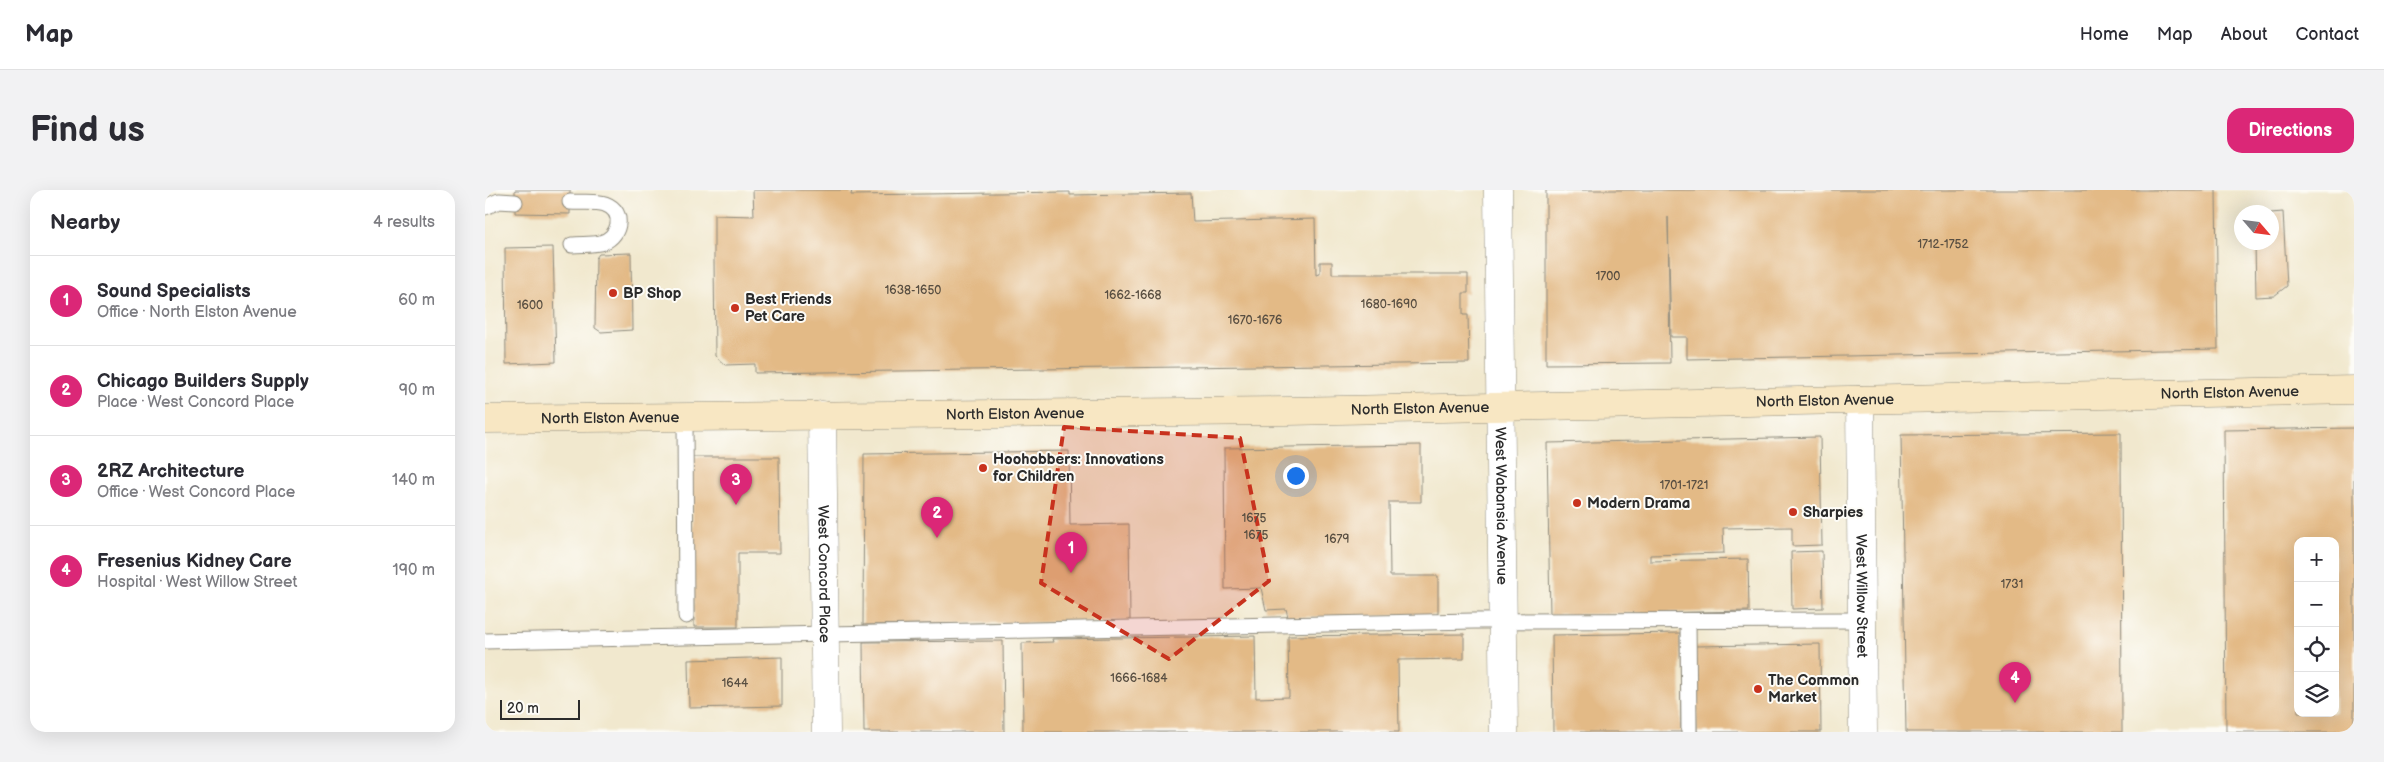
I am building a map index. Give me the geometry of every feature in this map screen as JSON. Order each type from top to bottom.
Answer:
[{"type":"main road","name":"North Elston Avenue","points":[[485,419],[685,418],[823,414],[1288,411],[1500,405],[2354,390]]},
{"type":"street","name":"West Wabansia Avenue","points":[[1498,190],[1504,732]]},
{"type":"street","name":"West Willow Street","points":[[1860,400],[1863,732]]},
{"type":"street","name":"West Concord Place","points":[[823,414],[826,732]]},
{"type":"lane","points":[[485,207],[499,202],[515,202]]},
{"type":"lane","points":[[570,202],[605,204],[619,216],[619,226],[613,236],[601,243],[573,245]]},
{"type":"lane","points":[[685,418],[686,616]]},
{"type":"lane","points":[[485,641],[1503,621],[1862,620]]},
{"type":"lane","points":[[1688,621],[1689,732]]},
{"type":"highlighted area","points":[[1064,427],[1240,438],[1269,581],[1169,659],[1041,583]]},
{"type":"building","points":[[515,190],[570,190],[570,214],[515,213]]},
{"type":"building","points":[[753,190],[852,190],[851,195],[1070,192],[1070,195],[1191,193],[1193,222],[1315,219],[1316,275],[1320,274],[1320,262],[1332,262],[1332,274],[1468,274],[1468,293],[1463,293],[1463,315],[1468,315],[1469,363],[755,373],[755,364],[725,365],[715,356],[714,215],[754,216]]},
{"type":"building","points":[[1546,190],[2216,190],[2218,349],[1687,359],[1687,337],[1671,337],[1668,217],[1670,363],[1546,364]]},
{"type":"building","points":[[2279,212],[2283,212],[2287,286],[2274,296],[2256,297],[2255,250],[2279,250]]},
{"type":"building","points":[[553,247],[556,362],[506,364],[505,248]]},
{"type":"building","name":"BP Shop","points":[[631,253],[632,330],[601,332],[595,328],[596,258],[599,254]]},
{"type":"building","points":[[2354,428],[2354,732],[2226,732],[2224,430]]},
{"type":"building","points":[[2121,433],[2122,732],[1906,732],[1901,435]]},
{"type":"building","points":[[1820,437],[1822,545],[1792,546],[1792,527],[1723,528],[1724,553],[1650,555],[1650,561],[1748,559],[1749,611],[1550,615],[1547,443]]},
{"type":"building","points":[[1421,445],[1421,502],[1389,502],[1390,576],[1438,576],[1438,615],[1288,617],[1286,609],[1266,610],[1261,588],[1225,589],[1224,448]]},
{"type":"building","points":[[1069,451],[1070,525],[1129,524],[1130,621],[863,625],[864,454]]},
{"type":"building","points":[[692,457],[779,457],[780,553],[738,553],[738,627],[694,627]]},
{"type":"building","points":[[1822,551],[1823,608],[1792,609],[1791,552]]},
{"type":"building","points":[[1680,633],[1681,732],[1553,732],[1552,635]]},
{"type":"building","points":[[1464,634],[1464,659],[1398,660],[1399,732],[1023,732],[1022,643],[1053,642],[1052,639],[1255,636],[1256,698],[1289,697],[1288,636]]},
{"type":"building","points":[[1003,641],[1004,732],[864,732],[863,642]]},
{"type":"building","name":"The Common Market","points":[[1820,644],[1821,732],[1697,732],[1695,646]]},
{"type":"building","points":[[782,657],[782,706],[689,708],[688,660]]},
{"type":"place","name":"BP Shop","points":[[613,293]]},
{"type":"place","name":"Best Friends Pet Care","points":[[735,308]]},
{"type":"place","name":"Hoohobbers: Innovations for Children","points":[[983,468]]},
{"type":"place","name":"Modern Drama","points":[[1577,503]]},
{"type":"place","name":"2RZ Architecture","points":[[736,505]]},
{"type":"place","name":"Sharpies","points":[[1793,512]]},
{"type":"place","name":"Chicago Builders Supply","points":[[937,538]]},
{"type":"place","name":"Sound Specialists","points":[[1071,573]]},
{"type":"place","name":"The Common Market","points":[[1758,689]]},
{"type":"place","name":"Fresenius Kidney Care","points":[[2015,703]]}]
